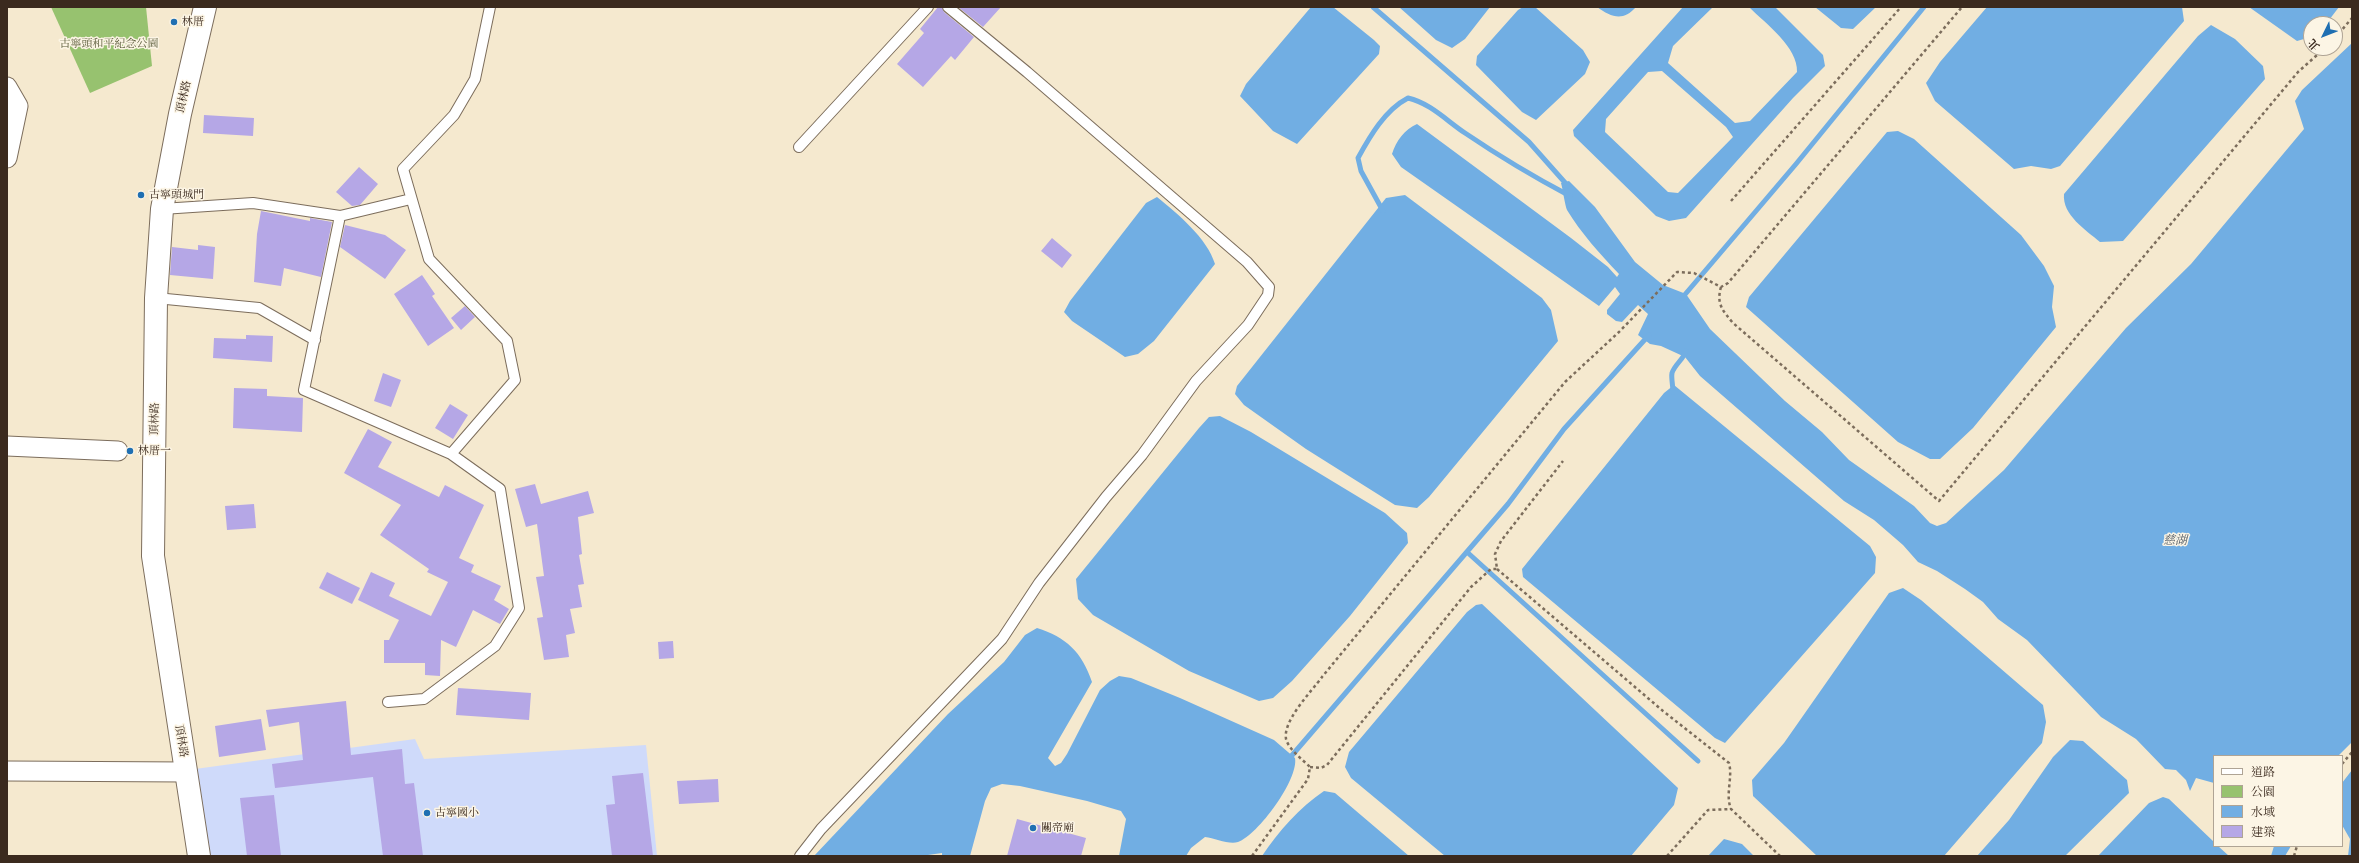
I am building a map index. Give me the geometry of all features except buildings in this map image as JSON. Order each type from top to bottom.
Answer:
[{"type":"main road","name":"頂林路","points":[[199,856],[153,556],[156,298],[162,209],[180,114],[205,7]]},
{"type":"street","points":[[7,87],[18,106],[7,158]]},
{"type":"street","points":[[7,446],[118,451]]},
{"type":"street","points":[[7,771],[186,772]]},
{"type":"lane","points":[[451,454],[515,380],[507,341],[429,260],[404,169],[454,114],[475,79],[490,7]]},
{"type":"lane","points":[[799,147],[928,7]]},
{"type":"lane","points":[[800,856],[821,829],[1002,639],[1044,577],[1106,497],[1142,455],[1196,381],[1248,325],[1268,295],[1270,286],[1247,262],[1027,72],[948,7]]},
{"type":"lane","points":[[162,209],[253,203],[340,216],[411,199]]},
{"type":"lane","points":[[340,216],[304,390],[451,454],[500,489],[519,608],[495,646],[424,699],[388,702]]},
{"type":"lane","points":[[156,298],[259,308],[315,340]]},
{"type":"path","points":[[1731,201],[1902,7]]},
{"type":"path","points":[[1962,7],[1728,283],[1721,287],[1718,296],[1720,308],[1733,323],[1938,501],[2298,72],[2316,56]]},
{"type":"path","points":[[2343,29],[2352,18]]},
{"type":"path","points":[[1310,768],[1291,747],[1286,737],[1287,727],[1291,718],[1322,676],[1564,382],[1638,312],[1677,272],[1694,273],[1721,287]]},
{"type":"path","points":[[1497,569],[1495,554],[1501,541],[1563,461]]},
{"type":"path","points":[[1310,768],[1321,768],[1327,765],[1482,576],[1491,569],[1497,569],[1669,716],[1729,763],[1732,772],[1728,802],[1731,809],[1780,856]]},
{"type":"path","points":[[2343,763],[2352,752]]},
{"type":"path","points":[[1252,856],[1308,779],[1310,768]]},
{"type":"path","points":[[1667,856],[1708,810],[1731,809]]},
{"type":"shaded area","name":"古寧國小","points":[[415,739],[424,759],[646,745],[657,856],[209,856],[195,769]]},
{"type":"green space","name":"古寧頭和平紀念公園","points":[[51,7],[146,7],[152,66],[90,93]]},
{"type":"water","points":[[1311,7],[1333,7],[1380,46],[1379,54],[1297,144],[1273,131],[1240,96],[1246,84]]},
{"type":"water","points":[[1399,7],[1490,7],[1465,39],[1452,48],[1436,40]]},
{"type":"water","points":[[1523,7],[1535,7],[1583,50],[1590,62],[1585,74],[1536,120],[1522,112],[1476,65],[1477,56],[1518,10]]},
{"type":"water","points":[[1597,7],[1636,7],[1626,15],[1617,16],[1607,13]]},
{"type":"water","points":[[1683,7],[1713,7],[1673,46],[1668,63],[1735,123],[1750,121],[1797,72],[1796,63],[1787,45],[1772,28],[1749,7],[1775,7],[1823,55],[1825,66],[1793,98],[1686,218],[1669,221],[1656,216],[1574,136],[1573,130]],"holes":[[[1662,71],[1726,127],[1733,137],[1678,193],[1668,192],[1605,132],[1606,119],[1648,72]]]},
{"type":"water","points":[[1815,7],[1876,7],[1853,29],[1841,28]]},
{"type":"water","points":[[1987,7],[2182,7],[2184,21],[2060,166],[2051,169],[2031,166],[2014,169],[1935,101],[1926,83],[1940,62]]},
{"type":"water","points":[[2249,7],[2339,7],[2332,16],[2303,16],[2303,39],[2297,41]]},
{"type":"water","points":[[2211,25],[2235,39],[2263,66],[2265,79],[2123,241],[2100,242],[2082,227],[2071,215],[2064,202],[2064,194],[2198,36]]},
{"type":"water","name":"慈湖","points":[[2352,43],[2352,742],[2339,755],[2213,755],[2213,783],[2196,778],[2190,791],[2186,780],[2176,770],[2165,769],[2136,739],[2101,717],[2027,640],[1998,619],[1983,602],[1937,571],[1918,562],[1903,545],[1874,520],[1844,501],[1700,376],[1685,357],[1661,346],[1650,344],[1638,335],[1648,314],[1638,305],[1622,322],[1616,321],[1607,314],[1607,310],[1620,294],[1615,287],[1599,306],[1401,167],[1392,154],[1402,136],[1417,124],[1571,238],[1608,267],[1617,277],[1619,274],[1578,227],[1567,210],[1561,183],[1569,181],[1595,207],[1635,262],[1663,285],[1686,294],[1710,329],[1785,401],[1822,432],[1849,460],[1914,506],[1930,523],[1937,526],[1946,523],[2004,470],[2126,328],[2191,264],[2304,129],[2295,101],[2302,90],[2338,56],[2343,56],[2343,51]]},
{"type":"water","points":[[1898,131],[1914,139],[2021,235],[2044,266],[2054,286],[2052,307],[2056,327],[1973,428],[1940,459],[1930,459],[1898,442],[1746,307],[1749,297],[1887,132]]},
{"type":"water","points":[[1405,195],[1542,298],[1551,310],[1558,341],[1429,497],[1417,508],[1395,505],[1306,449],[1244,405],[1235,394],[1237,386],[1386,198]]},
{"type":"water","points":[[1157,197],[1174,211],[1199,236],[1206,245],[1215,264],[1154,341],[1138,354],[1125,357],[1072,321],[1064,312],[1070,301],[1146,203]]},
{"type":"water","points":[[1674,385],[1870,546],[1876,557],[1875,573],[1725,743],[1715,738],[1523,577],[1522,569],[1664,393]]},
{"type":"water","points":[[1220,416],[1251,432],[1385,513],[1407,533],[1408,543],[1350,616],[1292,681],[1273,698],[1259,701],[1189,671],[1093,615],[1078,599],[1076,579],[1199,428],[1209,417]]},
{"type":"water","points":[[1903,588],[1921,600],[2043,705],[2046,722],[2042,743],[1944,856],[1817,856],[1753,796],[1752,780],[1784,743],[1889,593]]},
{"type":"water","points":[[1482,604],[1678,788],[1674,805],[1631,856],[1445,856],[1351,778],[1345,767],[1349,752],[1467,612],[1476,605]]},
{"type":"water","points":[[1037,628],[1056,636],[1072,647],[1083,662],[1092,682],[1048,758],[1055,766],[1061,763],[1067,754],[1100,690],[1110,681],[1119,676],[1131,678],[1274,740],[1295,758],[1295,767],[1291,779],[1276,805],[1266,818],[1256,829],[1238,842],[1226,842],[1205,837],[1191,848],[1186,856],[1119,856],[1126,819],[1121,811],[1087,801],[1020,786],[1002,784],[991,788],[985,801],[970,856],[942,856],[942,853],[921,856],[814,856],[948,714],[1004,662],[1025,635]]},
{"type":"water","points":[[2070,740],[2083,741],[2127,780],[2129,793],[2065,856],[1977,856],[2009,820],[2053,757]]},
{"type":"water","points":[[2352,770],[2352,856],[2348,856],[2350,839],[2343,827],[2343,782]]},
{"type":"water","points":[[1324,791],[1335,793],[1409,856],[1262,856],[1290,820],[1315,797]]},
{"type":"water","points":[[2163,797],[2169,799],[2213,841],[2213,847],[2219,847],[2229,856],[2098,856],[2149,803]]},
{"type":"water","points":[[1724,839],[1742,844],[1754,856],[1708,856]]},
{"type":"water","points":[[2274,847],[2290,847],[2285,856],[2271,856]]},
{"type":"waterway","points":[[1373,7],[1529,142],[1568,186]]},
{"type":"waterway","points":[[1682,298],[1796,164],[1924,7]]},
{"type":"waterway","points":[[1383,211],[1361,171],[1358,158],[1385,116],[1408,98],[1416,100],[1431,108],[1491,150],[1570,196]]},
{"type":"waterway","points":[[1288,760],[1508,504],[1564,429],[1649,335]]},
{"type":"waterway","points":[[1673,392],[1672,373],[1686,351]]},
{"type":"waterway","points":[[1467,552],[1698,761]]},
{"type":"place","name":"林厝","points":[[174,22]]},
{"type":"place","name":"古寧頭城門","points":[[141,195]]},
{"type":"place","name":"林厝一","points":[[130,451]]},
{"type":"place","name":"古寧國小","points":[[427,813]]},
{"type":"place","name":"關帝廟","points":[[1033,828]]}]
